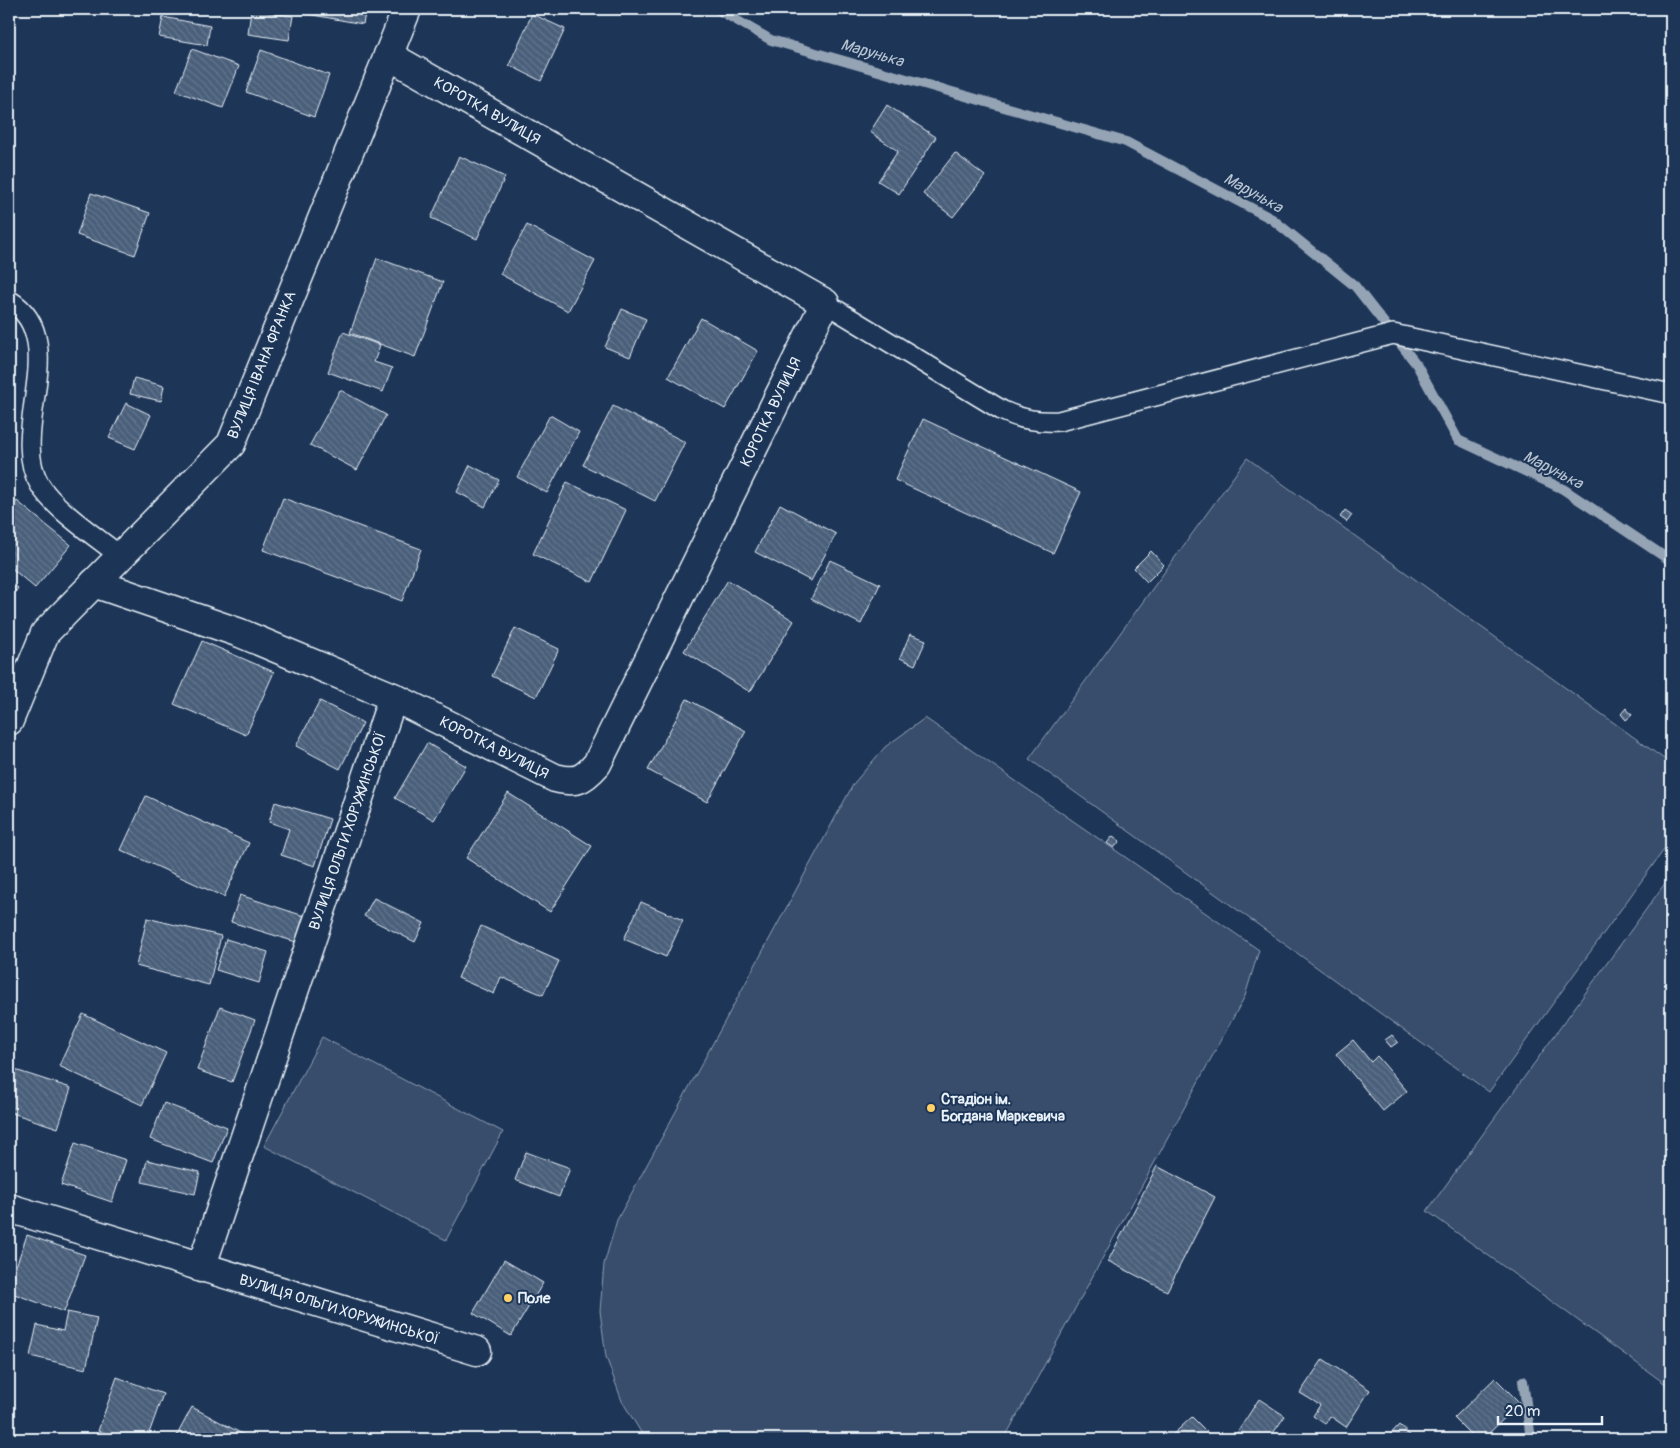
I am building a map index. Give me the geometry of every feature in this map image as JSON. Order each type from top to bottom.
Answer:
[{"type":"street","name":"ВУЛИЦЯ ІВАНА ФРАНКА","points":[[9,721],[45,633],[231,444],[407,9]]},
{"type":"street","name":"КОРОТКА ВУЛИЦЯ","points":[[388,55],[825,304],[597,764],[586,776],[571,782],[555,778],[393,696]]},
{"type":"street","points":[[94,583],[240,633],[393,696]]},
{"type":"street","name":"ВУЛИЦЯ ОЛЬГИ ХОРУЖИНСЬКОЇ","points":[[201,1268],[393,696]]},
{"type":"street","name":"ВУЛИЦЯ ОЛЬГИ ХОРУЖИНСЬКОЇ","points":[[9,1208],[477,1351]]},
{"type":"lane","points":[[9,300],[19,306],[34,329],[38,356],[30,448],[32,467],[40,486],[53,501],[120,556]]},
{"type":"lane","points":[[825,304],[1004,411],[1021,419],[1040,422],[1059,421],[1393,334],[1671,394]]},
{"type":"shaded area","points":[[1247,458],[1671,764],[1671,840],[1489,1092],[1029,759]]},
{"type":"shaded area","name":"Стадіон ім. Богдана Маркевича","points":[[925,718],[1259,950],[1245,996],[1008,1432],[1002,1439],[645,1439],[622,1401],[606,1357],[600,1311],[604,1264],[617,1220],[854,783],[885,747]]},
{"type":"shaded area","points":[[1671,875],[1671,1388],[1427,1211]]},
{"type":"shaded area","points":[[322,1037],[503,1132],[446,1240],[264,1146]]},
{"type":"building","points":[[296,9],[366,9],[363,24],[296,12]]},
{"type":"building","points":[[251,10],[293,16],[289,40],[248,34]]},
{"type":"building","points":[[532,14],[565,29],[541,81],[509,65]]},
{"type":"building","points":[[163,17],[210,26],[207,45],[159,37]]},
{"type":"building","points":[[192,49],[239,66],[223,108],[176,91]]},
{"type":"building","points":[[261,50],[329,75],[314,117],[246,92]]},
{"type":"building","points":[[887,105],[936,137],[899,194],[878,181],[898,151],[870,132]]},
{"type":"building","points":[[955,153],[985,176],[953,217],[923,194]]},
{"type":"building","points":[[459,156],[505,177],[477,239],[431,218]]},
{"type":"building","points":[[91,193],[150,213],[135,255],[77,235]]},
{"type":"building","points":[[527,225],[595,261],[568,311],[500,274]]},
{"type":"building","points":[[377,258],[443,282],[415,357],[350,333]]},
{"type":"building","points":[[622,309],[646,319],[630,357],[605,347]]},
{"type":"building","points":[[701,318],[758,351],[725,409],[668,377]]},
{"type":"building","points":[[343,332],[380,345],[374,362],[392,368],[383,392],[328,372]]},
{"type":"building","points":[[134,378],[164,386],[161,401],[130,394]]},
{"type":"building","points":[[340,390],[386,415],[357,470],[310,445]]},
{"type":"building","points":[[126,403],[151,415],[135,449],[109,438]]},
{"type":"building","points":[[613,406],[685,442],[655,501],[583,465]]},
{"type":"building","points":[[550,415],[579,432],[547,493],[517,477]]},
{"type":"building","points":[[923,419],[1081,492],[1053,553],[895,480]]},
{"type":"building","points":[[470,465],[499,480],[485,507],[457,492]]},
{"type":"building","points":[[567,482],[626,510],[592,582],[533,554]]},
{"type":"building","points":[[283,498],[421,549],[402,601],[263,550]]},
{"type":"building","points":[[17,501],[71,545],[35,588],[9,566],[9,511]]},
{"type":"building","points":[[780,504],[836,534],[811,581],[755,552]]},
{"type":"building","points":[[1345,510],[1352,515],[1347,522],[1340,517]]},
{"type":"building","points":[[1151,551],[1164,565],[1147,582],[1134,568]]},
{"type":"building","points":[[830,560],[880,584],[861,624],[811,599]]},
{"type":"building","points":[[728,580],[794,621],[750,692],[684,651]]},
{"type":"building","points":[[9,581],[18,588],[9,601]]},
{"type":"building","points":[[515,628],[559,649],[536,697],[492,676]]},
{"type":"building","points":[[910,634],[926,640],[915,665],[900,658]]},
{"type":"building","points":[[202,641],[274,672],[246,735],[174,704]]},
{"type":"building","points":[[687,699],[746,731],[707,802],[648,770]]},
{"type":"building","points":[[320,701],[363,723],[340,769],[296,746]]},
{"type":"building","points":[[1626,708],[1632,715],[1626,720],[1621,714]]},
{"type":"building","points":[[427,743],[466,766],[434,820],[395,798]]},
{"type":"building","points":[[508,793],[592,846],[550,912],[466,858]]},
{"type":"building","points":[[146,796],[249,843],[224,897],[121,850]]},
{"type":"building","points":[[275,802],[330,819],[315,866],[281,855],[289,829],[269,822]]},
{"type":"building","points":[[1113,836],[1120,841],[1114,848],[1107,843]]},
{"type":"building","points":[[240,895],[304,916],[296,942],[231,922]]},
{"type":"building","points":[[374,898],[424,923],[415,942],[364,916]]},
{"type":"building","points":[[641,902],[683,920],[666,957],[624,939]]},
{"type":"building","points":[[147,918],[221,936],[209,985],[136,966]]},
{"type":"building","points":[[481,926],[559,961],[543,995],[501,977],[494,994],[458,978]]},
{"type":"building","points":[[226,939],[268,952],[259,983],[216,970]]},
{"type":"building","points":[[220,1007],[255,1020],[232,1082],[197,1070]]},
{"type":"building","points":[[83,1014],[166,1053],[142,1105],[59,1066]]},
{"type":"building","points":[[1392,1035],[1398,1042],[1391,1047],[1385,1040]]},
{"type":"building","points":[[1353,1040],[1371,1062],[1377,1056],[1407,1091],[1383,1111],[1336,1054]]},
{"type":"building","points":[[9,1068],[71,1088],[58,1128],[9,1112]]},
{"type":"building","points":[[164,1103],[227,1127],[213,1163],[150,1139]]},
{"type":"building","points":[[75,1143],[126,1160],[112,1202],[61,1185]]},
{"type":"building","points":[[526,1152],[570,1168],[559,1197],[515,1180]]},
{"type":"building","points":[[147,1160],[200,1172],[195,1194],[142,1182]]},
{"type":"building","points":[[1157,1166],[1215,1197],[1167,1291],[1108,1261]]},
{"type":"building","points":[[27,1235],[85,1255],[64,1312],[9,1292],[9,1286]]},
{"type":"building","name":"Поле","points":[[504,1260],[543,1283],[511,1336],[473,1313]]},
{"type":"building","points":[[67,1312],[97,1318],[86,1369],[30,1356],[37,1325],[63,1331]]},
{"type":"building","points":[[1323,1359],[1370,1390],[1346,1427],[1330,1416],[1325,1424],[1313,1416],[1320,1405],[1300,1393]]},
{"type":"building","points":[[117,1377],[163,1394],[147,1439],[121,1439],[98,1431]]},
{"type":"building","points":[[1495,1378],[1520,1403],[1483,1439],[1475,1439],[1454,1418]]},
{"type":"building","points":[[1259,1399],[1285,1416],[1269,1439],[1233,1439]]},
{"type":"building","points":[[192,1407],[248,1437],[247,1439],[175,1439]]},
{"type":"building","points":[[1192,1417],[1214,1439],[1168,1439]]},
{"type":"building","points":[[1399,1425],[1414,1439],[1386,1439]]},
{"type":"waterway","name":"Марунька","points":[[717,9],[771,40],[1126,142],[1272,219],[1355,286],[1417,365],[1458,440],[1563,489],[1671,561]]},
{"type":"waterway","points":[[1523,1381],[1531,1439]]},
{"type":"place","name":"Стадіон ім. Богдана Маркевича","points":[[931,1108]]},
{"type":"place","name":"Поле","points":[[508,1298]]}]
